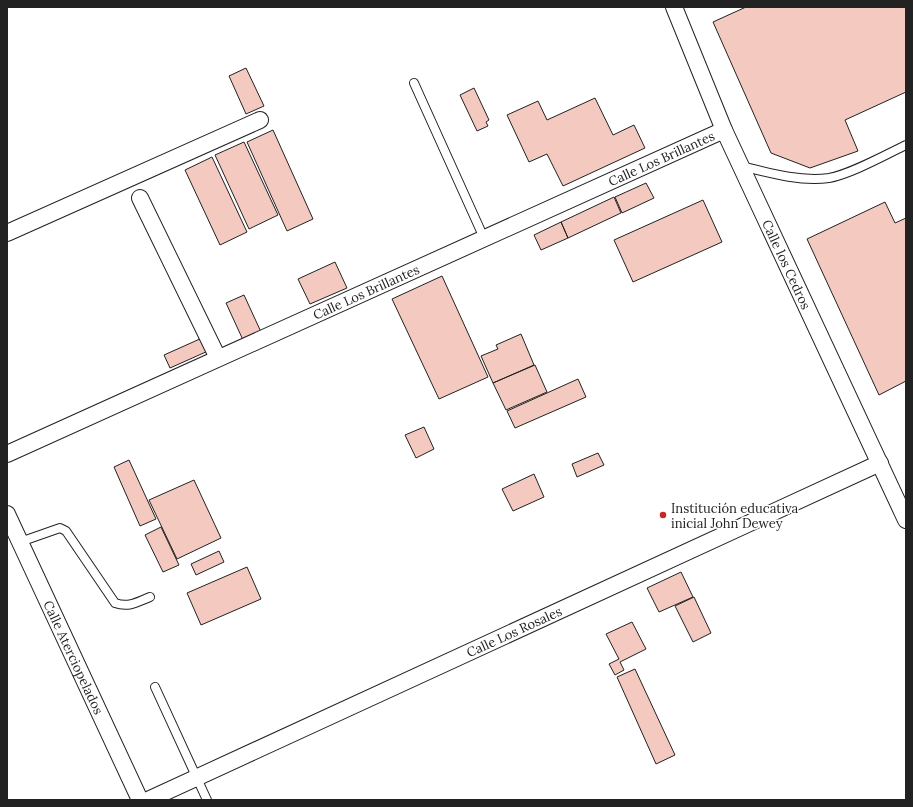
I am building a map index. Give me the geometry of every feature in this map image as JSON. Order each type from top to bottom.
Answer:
[{"type":"street","name":"Calle los Cedros","points":[[674,7],[724,130],[906,520]]},
{"type":"street","points":[[7,233],[260,120]]},
{"type":"street","name":"Calle Los Brillantes","points":[[7,454],[724,130]]},
{"type":"street","points":[[140,198],[218,358]]},
{"type":"street","name":"Calle Los Rosales","points":[[148,800],[880,463]]},
{"type":"street","name":"Calle Aterciopelados","points":[[7,514],[140,800]]},
{"type":"lane","points":[[414,82],[484,238]]},
{"type":"lane","points":[[741,166],[772,174],[809,178],[830,178],[852,170],[906,145]]},
{"type":"lane","points":[[20,542],[60,528],[66,530],[115,603],[122,606],[129,606],[150,597]]},
{"type":"lane","points":[[155,687],[207,800]]},
{"type":"building","points":[[746,7],[906,7],[906,92],[845,120],[858,151],[810,168],[771,153],[713,22]]},
{"type":"building","points":[[246,68],[264,106],[246,114],[229,76]]},
{"type":"building","points":[[474,88],[489,120],[486,122],[488,126],[477,131],[460,95]]},
{"type":"building","points":[[595,98],[613,135],[634,125],[645,148],[563,186],[547,154],[529,162],[507,115],[538,101],[547,120]]},
{"type":"building","points":[[273,130],[313,219],[287,231],[247,142]]},
{"type":"building","points":[[244,142],[278,215],[249,229],[215,155]]},
{"type":"building","points":[[212,157],[247,232],[220,245],[185,170]]},
{"type":"building","points":[[646,183],[654,198],[622,213],[615,197]]},
{"type":"building","points":[[614,197],[621,213],[568,238],[561,222]]},
{"type":"building","points":[[703,200],[722,242],[633,282],[614,240]]},
{"type":"building","points":[[885,202],[895,223],[906,218],[906,381],[879,395],[807,239]]},
{"type":"building","points":[[561,222],[568,238],[541,250],[534,235]]},
{"type":"building","points":[[335,262],[347,288],[310,304],[298,279]]},
{"type":"building","points":[[442,276],[488,377],[439,399],[392,299]]},
{"type":"building","points":[[244,295],[261,332],[243,340],[226,303]]},
{"type":"building","points":[[521,334],[534,365],[493,383],[481,356],[498,349],[496,345]]},
{"type":"building","points":[[202,338],[208,351],[170,368],[164,355]]},
{"type":"building","points":[[535,365],[547,392],[506,410],[493,383]]},
{"type":"building","points":[[578,379],[586,397],[515,428],[507,411]]},
{"type":"building","points":[[424,427],[434,449],[416,458],[405,435]]},
{"type":"building","points":[[598,453],[604,465],[577,477],[572,464]]},
{"type":"building","points":[[129,460],[156,519],[140,526],[114,467]]},
{"type":"building","points":[[534,474],[544,497],[513,511],[502,489]]},
{"type":"building","points":[[194,480],[221,538],[177,559],[149,500]]},
{"type":"building","points":[[161,527],[179,565],[163,572],[145,535]]},
{"type":"building","points":[[219,551],[224,562],[196,575],[191,564]]},
{"type":"building","points":[[247,567],[261,599],[201,625],[187,593]]},
{"type":"building","points":[[681,572],[693,597],[659,612],[647,588]]},
{"type":"building","points":[[694,597],[711,633],[693,642],[675,606]]},
{"type":"building","points":[[632,622],[646,649],[620,662],[624,670],[615,675],[609,664],[619,659],[606,634]]},
{"type":"building","points":[[635,669],[675,755],[656,764],[617,677]]},
{"type":"place","name":"Institución educativa inicial John Dewey","points":[[663,515]]}]
